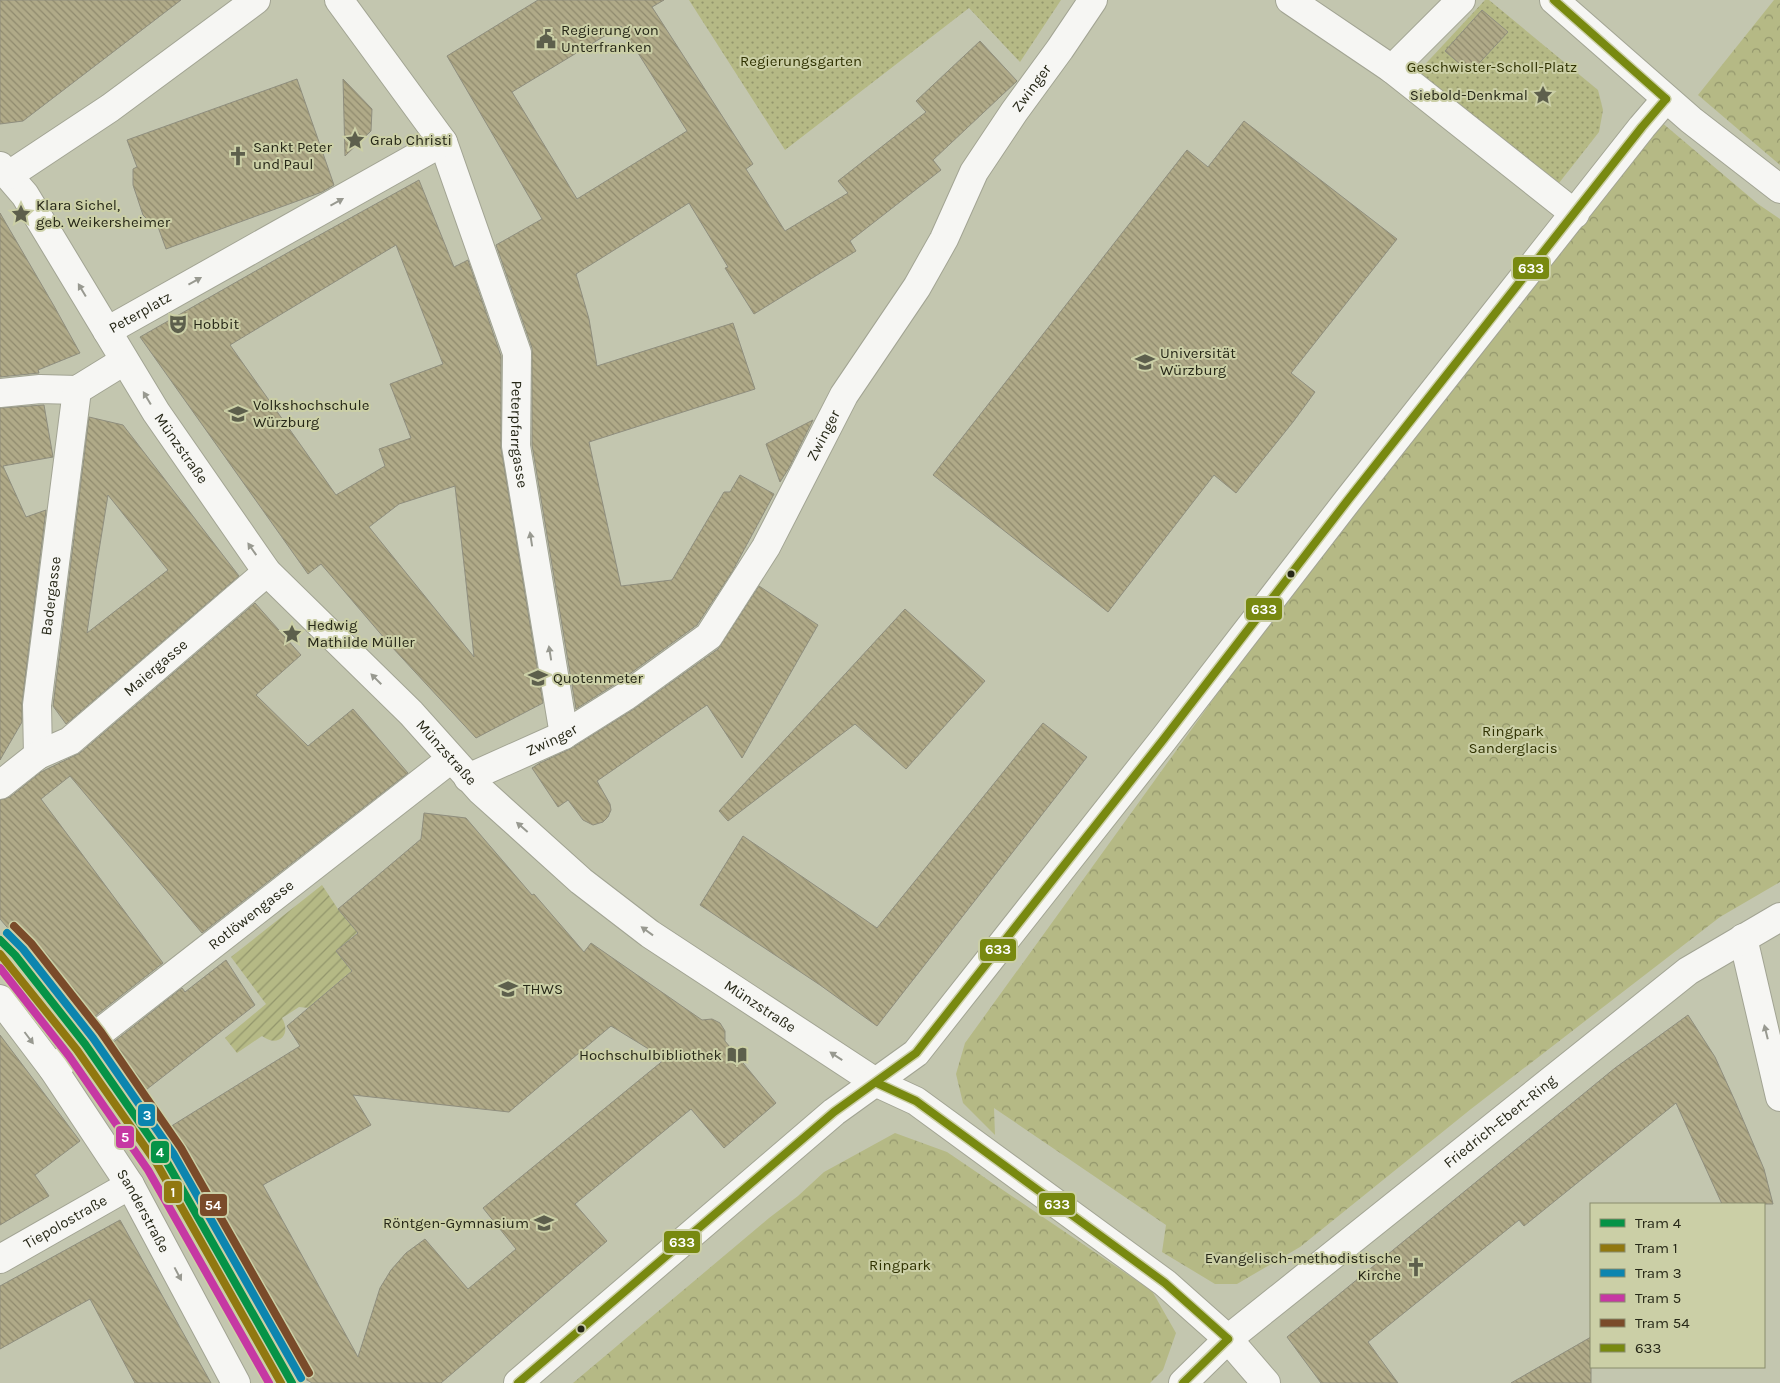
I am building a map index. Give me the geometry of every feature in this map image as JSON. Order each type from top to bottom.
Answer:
[{"type":"street","name":"Peterplatz","points":[[256,0],[110,108],[4,171],[25,195],[107,332],[444,142]]},
{"type":"street","points":[[339,0],[444,142]]},
{"type":"street","name":"Zwinger","points":[[459,769],[564,735],[626,696],[710,636],[766,547],[844,394],[917,287],[944,239],[974,172],[1093,0]]},
{"type":"street","points":[[1290,0],[1392,69],[1575,214]]},
{"type":"street","points":[[1392,69],[1461,0]]},
{"type":"street","points":[[1554,0],[1691,120],[1780,189]]},
{"type":"street","points":[[518,1383],[834,1112],[877,1083],[916,1053],[1164,740],[1348,500],[1666,99]]},
{"type":"street","name":"Peterpfarrgasse","points":[[444,142],[518,353],[516,446],[564,735]]},
{"type":"street","name":"Münzstraße","points":[[107,332],[156,412],[267,572],[411,713],[459,769],[480,790],[581,881],[650,934],[877,1083],[916,1101],[1165,1283],[1228,1339],[1266,1383]]},
{"type":"street","points":[[0,393],[40,389],[77,390],[124,361]]},
{"type":"street","name":"Badergasse","points":[[38,754],[37,705],[77,390]]},
{"type":"street","name":"Maiergasse","points":[[38,754],[70,741],[267,572]]},
{"type":"street","points":[[0,785],[38,754]]},
{"type":"street","name":"Rotlöwengasse","points":[[53,1070],[459,769]]},
{"type":"street","name":"Friedrich-Ebert-Ring","points":[[1183,1383],[1228,1339],[1688,971],[1780,918]]},
{"type":"street","points":[[1743,938],[1780,1097]]},
{"type":"street","name":"Sanderstraße","points":[[0,999],[53,1070],[130,1185],[236,1383]]},
{"type":"street","name":"Tiepolostraße","points":[[0,1258],[130,1185]]},
{"type":"green space","name":"Regierungsgarten","points":[[689,0],[1061,0],[1020,62],[969,8],[785,150]]},
{"type":"green space","name":"Geschwister-Scholl-Platz","points":[[1485,0],[1489,0],[1598,90],[1603,110],[1599,132],[1559,183],[1417,73]]},
{"type":"green space","points":[[1774,0],[1780,0],[1780,165],[1698,95]]},
{"type":"green space","name":"Ringpark Sanderglacis","points":[[1647,110],[1758,204],[1780,219],[1780,882],[1720,917],[1471,1109],[1300,1247],[1237,1284],[1215,1284],[1162,1252],[1166,1225],[994,1108],[995,1135],[963,1103],[956,1074],[965,1043],[1264,629]]},
{"type":"green space","points":[[322,885],[338,909],[358,932],[336,951],[352,971],[309,1008],[299,1007],[282,1018],[285,1030],[282,1038],[273,1041],[262,1036],[237,1053],[225,1038],[266,1004],[231,957]]},
{"type":"green space","name":"Ringpark","points":[[895,1133],[947,1152],[1152,1291],[1176,1333],[1163,1370],[1150,1383],[573,1383],[769,1218],[798,1196],[824,1172]]},
{"type":"building","points":[[0,0],[181,0],[23,121],[0,124]]},
{"type":"building","points":[[538,0],[664,0],[652,7],[753,164],[746,169],[785,231],[848,193],[838,181],[926,112],[916,101],[980,41],[1017,81],[933,160],[941,170],[850,241],[856,251],[754,314],[725,268],[728,267],[689,203],[576,274],[589,319],[597,366],[733,323],[755,389],[589,442],[621,586],[672,580],[724,492],[730,492],[740,475],[774,494],[732,572],[697,625],[617,683],[576,709],[532,445],[532,348],[496,245],[542,219],[447,56]],"holes":[[[621,26],[687,131],[577,199],[512,92]]]},
{"type":"building","points":[[1482,10],[1508,32],[1470,73],[1445,51]]},
{"type":"building","name":"Sankt Peter und Paul","points":[[297,79],[334,185],[322,192],[166,249],[157,224],[153,225],[143,215],[133,185],[133,169],[137,167],[127,140]]},
{"type":"building","points":[[343,79],[372,109],[371,131],[345,156]]},
{"type":"building","points":[[1244,121],[1397,239],[1291,373],[1315,392],[1293,422],[1236,493],[1214,475],[1108,612],[933,475],[1187,150],[1208,167]]},
{"type":"building","points":[[419,180],[454,267],[468,260],[501,356],[501,448],[543,703],[476,738],[391,646],[321,564],[308,574],[140,337]],"holes":[[[396,245],[443,364],[390,384],[411,438],[379,449],[385,466],[336,495],[230,345]],[[455,486],[465,573],[474,657],[369,527],[399,504]]]},
{"type":"building","points":[[0,213],[80,353],[38,370],[39,373],[0,377]]},
{"type":"building","points":[[44,405],[53,457],[3,466],[26,517],[46,510],[22,703],[22,722],[0,760],[0,408]]},
{"type":"building","points":[[89,417],[123,425],[239,576],[66,724],[53,706]],"holes":[[[108,495],[168,570],[87,633]]]},
{"type":"building","points":[[813,420],[789,468],[780,482],[766,444]]},
{"type":"building","points":[[759,586],[818,625],[742,758],[707,705],[597,781],[610,804],[611,810],[603,822],[593,825],[583,820],[568,800],[558,807],[532,768],[572,748],[634,709],[718,649]]},
{"type":"building","points":[[255,603],[301,655],[256,695],[308,746],[353,709],[408,773],[202,933],[70,776],[41,799],[163,963],[85,1024],[46,972],[0,919],[0,800],[10,797],[41,772],[80,753]]},
{"type":"building","points":[[905,609],[985,681],[906,769],[855,724],[728,821],[719,811]]},
{"type":"building","points":[[1043,723],[1087,757],[877,1026],[820,985],[700,905],[743,836],[877,928]]},
{"type":"building","points":[[424,813],[466,818],[584,952],[591,943],[702,1020],[712,1019],[720,1023],[725,1031],[725,1041],[776,1103],[724,1148],[691,1109],[575,1204],[607,1241],[441,1383],[312,1383],[302,1377],[298,1371],[297,1364],[185,1161],[165,1130],[300,1046],[287,1026],[352,971],[336,951],[358,933],[338,909],[421,839]],"holes":[[[611,1026],[665,1059],[483,1208],[516,1249],[468,1289],[425,1239],[406,1253],[391,1270],[380,1288],[358,1357],[263,1185],[371,1125],[353,1095],[509,1112]]]},
{"type":"building","points":[[226,960],[255,1005],[142,1093],[111,1044],[182,988],[185,992]]},
{"type":"building","points":[[1688,1015],[1715,1057],[1735,1101],[1764,1169],[1773,1204],[1722,1203],[1676,1103],[1524,1226],[1519,1220],[1368,1342],[1398,1383],[1321,1383],[1287,1337],[1615,1068]]},
{"type":"building","points":[[0,1035],[80,1141],[35,1175],[49,1196],[0,1225]]},
{"type":"building","points":[[120,1220],[211,1383],[135,1383],[90,1299],[0,1349],[0,1286]]},
{"type":"building","points":[[1590,1338],[1591,1383],[1511,1383]]},
{"type":"tram line","name":"54","points":[[14,926],[31,943],[101,1032],[181,1148],[309,1373]]},
{"type":"tram line","name":"3","points":[[7,933],[23,949],[93,1038],[173,1153],[301,1378]]},
{"type":"tram line","name":"4","points":[[0,940],[15,955],[85,1044],[165,1159],[292,1383]]},
{"type":"tram line","name":"1","points":[[0,954],[77,1050],[157,1164],[281,1383]]},
{"type":"tram line","name":"5","points":[[0,968],[69,1056],[148,1170],[269,1383]]},
{"type":"transit line","name":"633","points":[[1554,0],[1666,99]]},
{"type":"transit line","name":"633","points":[[518,1383],[834,1112],[916,1053],[1163,740],[1348,500],[1666,99]]},
{"type":"transit line","name":"633","points":[[877,1083],[916,1101],[1165,1283],[1228,1339]]},
{"type":"transit line","name":"633","points":[[1183,1383],[1228,1339]]},
{"type":"place","name":"Regierung von Unterfranken","points":[[546,39]]},
{"type":"place","name":"Siebold-Denkmal","points":[[1543,95]]},
{"type":"place","name":"Grab Christi","points":[[355,140]]},
{"type":"place","name":"Sankt Peter und Paul","points":[[238,156]]},
{"type":"place","name":"Klara Sichel, geb. Weikersheimer","points":[[21,214]]},
{"type":"place","name":"Hobbit","points":[[178,324]]},
{"type":"place","name":"Universität Würzburg","points":[[1145,362]]},
{"type":"place","name":"Volkshochschule Würzburg","points":[[238,414]]},
{"type":"place","name":"Hedwig Mathilde Müller","points":[[292,634]]},
{"type":"place","name":"Quotenmeter","points":[[538,678]]},
{"type":"place","name":"THWS","points":[[508,989]]},
{"type":"place","name":"Hochschulbibliothek","points":[[737,1055]]},
{"type":"place","name":"Röntgen-Gymnasium","points":[[544,1223]]},
{"type":"place","name":"Evangelisch-methodistische Kirche","points":[[1416,1267]]}]
